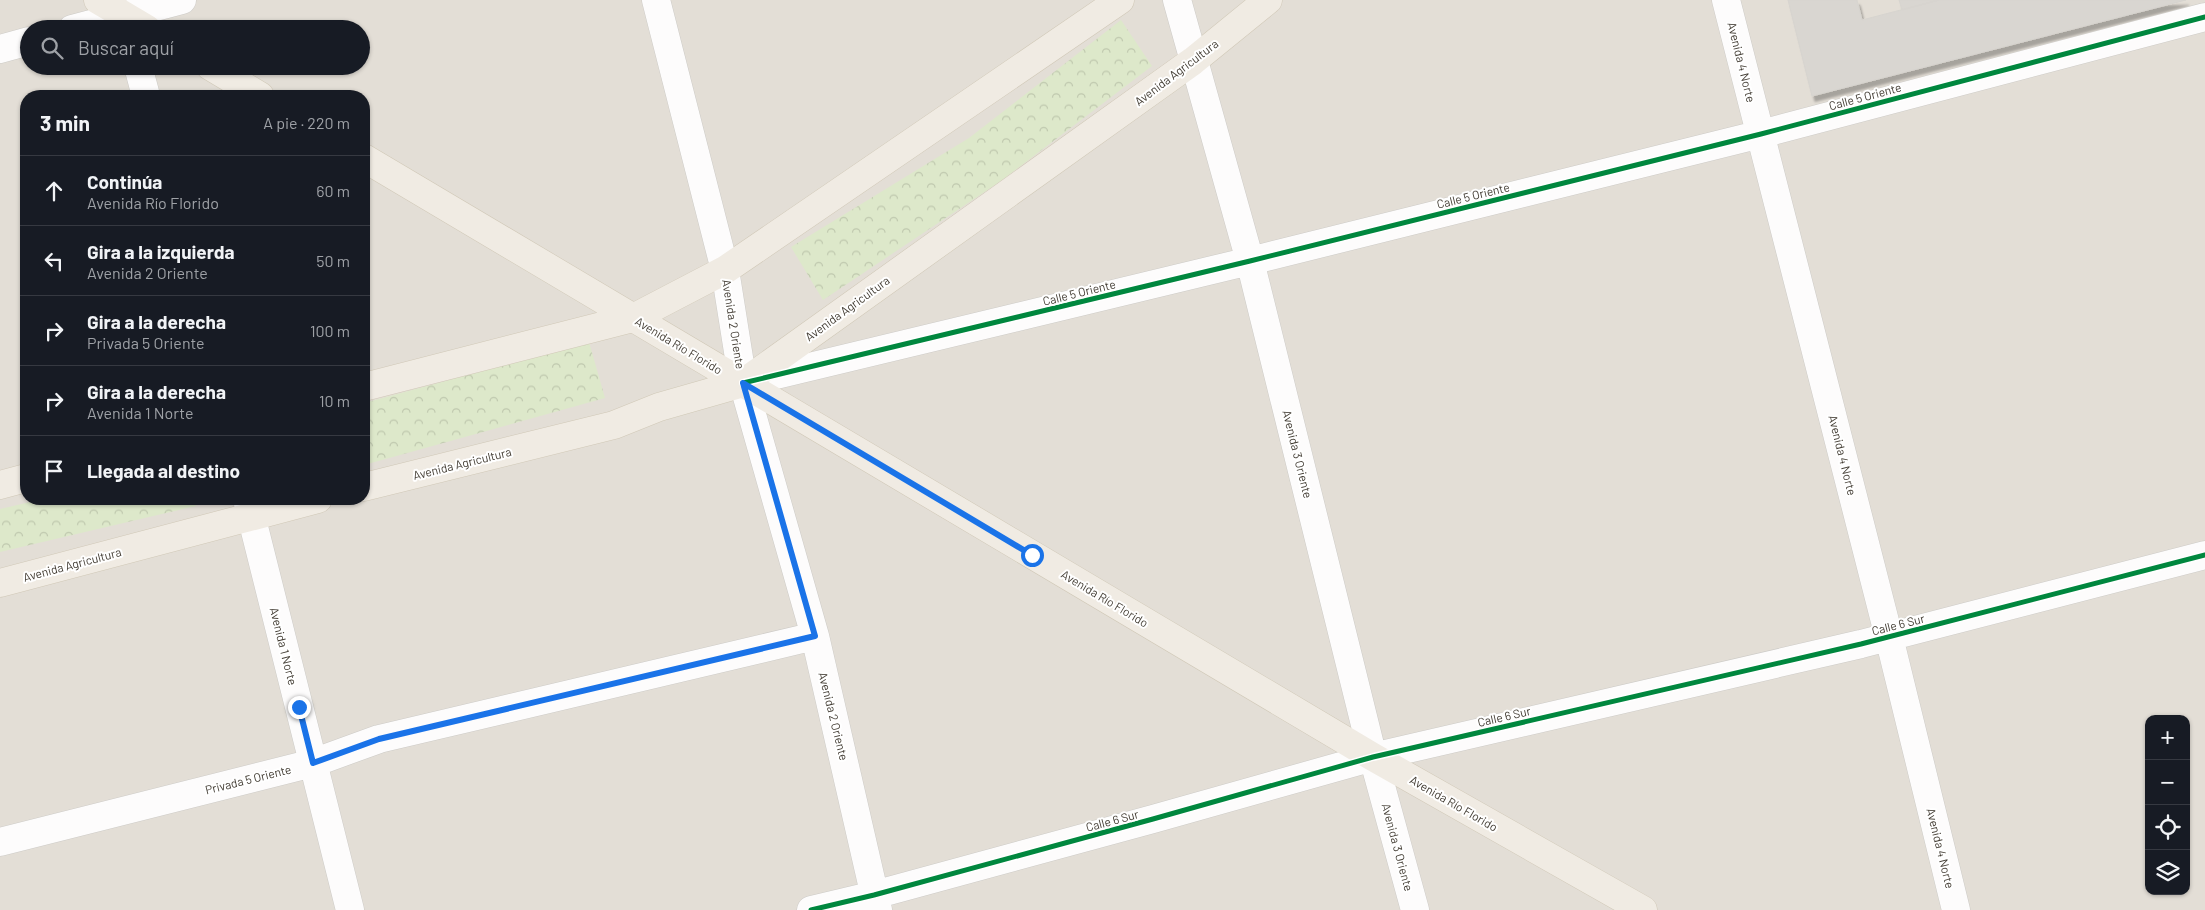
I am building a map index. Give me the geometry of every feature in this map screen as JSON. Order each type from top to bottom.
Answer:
[{"type":"main road","points":[[98,0],[130,18]]},
{"type":"main road","points":[[370,385],[633,318],[725,270],[1120,0]]},
{"type":"main road","name":"Avenida Agricultura","points":[[370,486],[614,425],[659,407],[743,383],[1193,61],[1268,0]]},
{"type":"main road","points":[[225,75],[250,90]]},
{"type":"main road","name":"Avenida Río Florido","points":[[370,162],[1373,757],[1643,910]]},
{"type":"main road","points":[[0,485],[20,480]]},
{"type":"main road","name":"Avenida Agricultura","points":[[0,583],[249,507],[266,505]]},
{"type":"street","points":[[130,18],[182,0]]},
{"type":"street","name":"Avenida 2 Oriente","points":[[656,0],[725,270],[743,383],[815,636],[847,768],[876,903]]},
{"type":"street","name":"Avenida 3 Oriente","points":[[1176,0],[1250,261],[1373,757],[1415,910]]},
{"type":"street","name":"Avenida 4 Norte","points":[[1726,0],[1889,637],[1956,910]]},
{"type":"street","name":"Calle 5 Oriente","points":[[743,383],[1250,261],[1761,134],[2205,17]]},
{"type":"street","points":[[0,49],[20,43]]},
{"type":"street","points":[[140,75],[144,90]]},
{"type":"street","name":"Avenida 1 Norte","points":[[249,507],[350,910]]},
{"type":"street","name":"Calle 6 Sur","points":[[811,910],[876,903],[1373,757],[1889,637],[2205,555]]},
{"type":"street","name":"Privada 5 Oriente","points":[[0,842],[313,763],[379,739],[815,636]]},
{"type":"shaded area","points":[[0,0],[2205,0],[2205,910],[0,910]]},
{"type":"green space","points":[[1121,20],[1152,66],[1001,181],[823,300],[791,247],[969,138]]},
{"type":"green space","points":[[589,342],[605,398],[370,463],[370,401]]},
{"type":"green space","points":[[20,504],[196,506],[0,552],[0,509]]},
{"type":"building","points":[[1788,0],[1857,0],[1862,20],[1939,0],[2186,0],[1812,96]]},
{"type":"building","points":[[1899,0],[1939,0],[1902,10]]},
{"type":"cycle path","points":[[743,383],[1250,261],[1761,134],[2205,17]]},
{"type":"cycle path","points":[[811,910],[874,895],[1373,757],[1861,644],[2205,555]]},
{"type":"route","points":[[299,707],[313,763],[379,739],[815,636],[743,383],[1032,555]]}]
